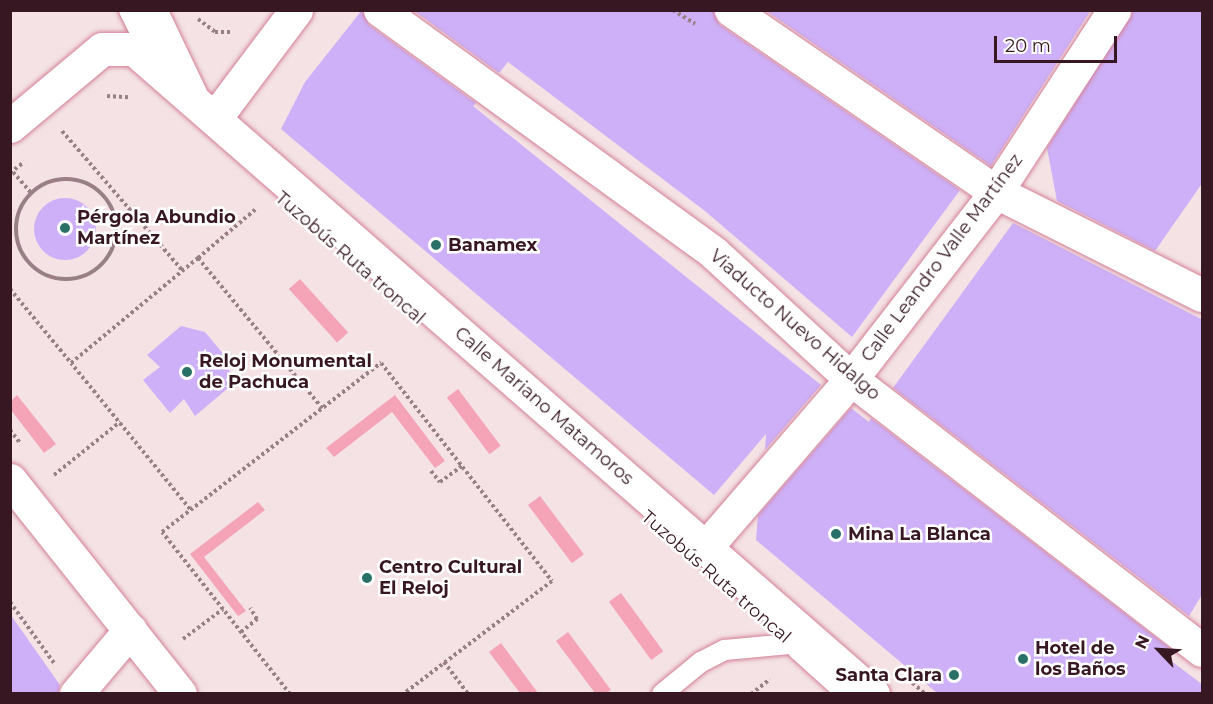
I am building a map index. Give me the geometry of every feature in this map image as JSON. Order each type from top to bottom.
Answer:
[{"type":"street","points":[[150,10],[204,109],[296,10]]},
{"type":"street","name":"Viaducto Nuevo Hidalgo","points":[[380,10],[714,253],[851,379],[1203,650]]},
{"type":"street","points":[[731,10],[996,192],[1203,295]]},
{"type":"street","name":"Calle Leandro Valle Martínez","points":[[706,547],[851,379],[996,192],[1114,10]]},
{"type":"street","name":"Calle Mariano Matamoros","points":[[10,126],[102,49],[134,49],[706,547],[802,642],[873,693]]},
{"type":"street","points":[[10,480],[180,693]]},
{"type":"street","points":[[67,681],[130,630]]},
{"type":"lane","name":"Tuzobús Ruta troncal","points":[[129,10],[180,110],[802,642],[847,693]]},
{"type":"lane","points":[[10,463],[193,693]]},
{"type":"lane","points":[[662,693],[701,662],[725,650],[802,642]]},
{"type":"path","points":[[190,10],[215,32],[234,29]]},
{"type":"path","points":[[673,10],[703,30]]},
{"type":"path","points":[[99,100],[114,94],[138,105]]},
{"type":"path","points":[[54,138],[71,123]]},
{"type":"path","points":[[62,131],[183,272]]},
{"type":"path","points":[[29,158],[12,172],[31,193]]},
{"type":"path","points":[[62,179],[79,181],[101,195],[114,217],[115,234],[102,262],[76,278],[60,279],[32,267],[22,254],[16,224],[31,193],[62,179]]},
{"type":"path","points":[[250,200],[266,214]]},
{"type":"path","points":[[71,363],[183,272],[258,207]]},
{"type":"path","points":[[198,258],[322,408]]},
{"type":"path","points":[[10,289],[190,509]]},
{"type":"path","points":[[290,693],[162,532],[381,363],[552,581],[403,693]]},
{"type":"path","points":[[49,480],[120,422]]},
{"type":"path","points":[[431,471],[440,482],[462,466]]},
{"type":"path","points":[[10,602],[67,681]]},
{"type":"path","points":[[241,632],[257,619],[250,608]]},
{"type":"path","points":[[175,644],[223,609]]},
{"type":"path","points":[[444,662],[468,693]]},
{"type":"path","points":[[899,671],[925,693]]},
{"type":"path","points":[[751,693],[773,676]]},
{"type":"shaded area","points":[[300,279],[348,333],[337,343],[289,289]]},
{"type":"shaded area","points":[[458,389],[501,446],[490,454],[447,397]]},
{"type":"shaded area","points":[[17,395],[56,444],[44,453],[11,410],[11,401]]},
{"type":"shaded area","points":[[395,395],[445,461],[435,468],[392,412],[334,457],[326,448]]},
{"type":"shaded area","points":[[540,496],[584,554],[572,563],[528,505]]},
{"type":"shaded area","points":[[258,502],[265,510],[204,557],[246,611],[238,616],[190,554]]},
{"type":"shaded area","points":[[621,593],[663,651],[651,660],[609,602]]},
{"type":"shaded area","points":[[568,632],[611,690],[606,693],[595,693],[556,641]]},
{"type":"shaded area","points":[[501,643],[538,693],[520,693],[489,652]]},
{"type":"building","points":[[362,10],[369,25],[476,103],[473,106],[821,385],[765,450],[766,434],[714,495],[281,129],[305,82]]},
{"type":"building","points":[[413,10],[713,10],[720,25],[960,190],[852,337],[705,211],[508,62],[499,73]]},
{"type":"building","points":[[765,10],[1091,10],[991,166]]},
{"type":"building","points":[[1133,10],[1203,10],[1203,182],[1155,251],[1057,201],[1047,148]]},
{"type":"building","name":"Pérgola Abundio Martínez","points":[[65,198],[82,203],[87,207],[91,212],[96,229],[91,246],[87,251],[82,255],[65,260],[48,255],[43,251],[39,246],[34,229],[39,212],[43,207],[48,203]]},
{"type":"building","points":[[1013,223],[1203,320],[1203,593],[1189,616],[893,388]]},
{"type":"building","points":[[181,326],[205,332],[225,356],[231,376],[227,389],[195,416],[184,399],[170,413],[143,380],[160,367],[147,355]]},
{"type":"building","points":[[851,408],[869,422],[871,418],[1171,649],[1166,657],[1203,685],[1203,693],[937,693],[756,540],[758,515]]},
{"type":"building","points":[[10,614],[60,685],[58,693],[10,693]]},
{"type":"place","name":"Pérgola Abundio Martínez","points":[[65,228]]},
{"type":"place","name":"Banamex","points":[[436,245]]},
{"type":"place","name":"Reloj Monumental de Pachuca","points":[[187,372]]},
{"type":"place","name":"Mina La Blanca","points":[[836,534]]},
{"type":"place","name":"Centro Cultural El Reloj","points":[[367,578]]},
{"type":"place","name":"Hotel de los Baños","points":[[1023,659]]},
{"type":"place","name":"Santa Clara","points":[[954,675]]}]
